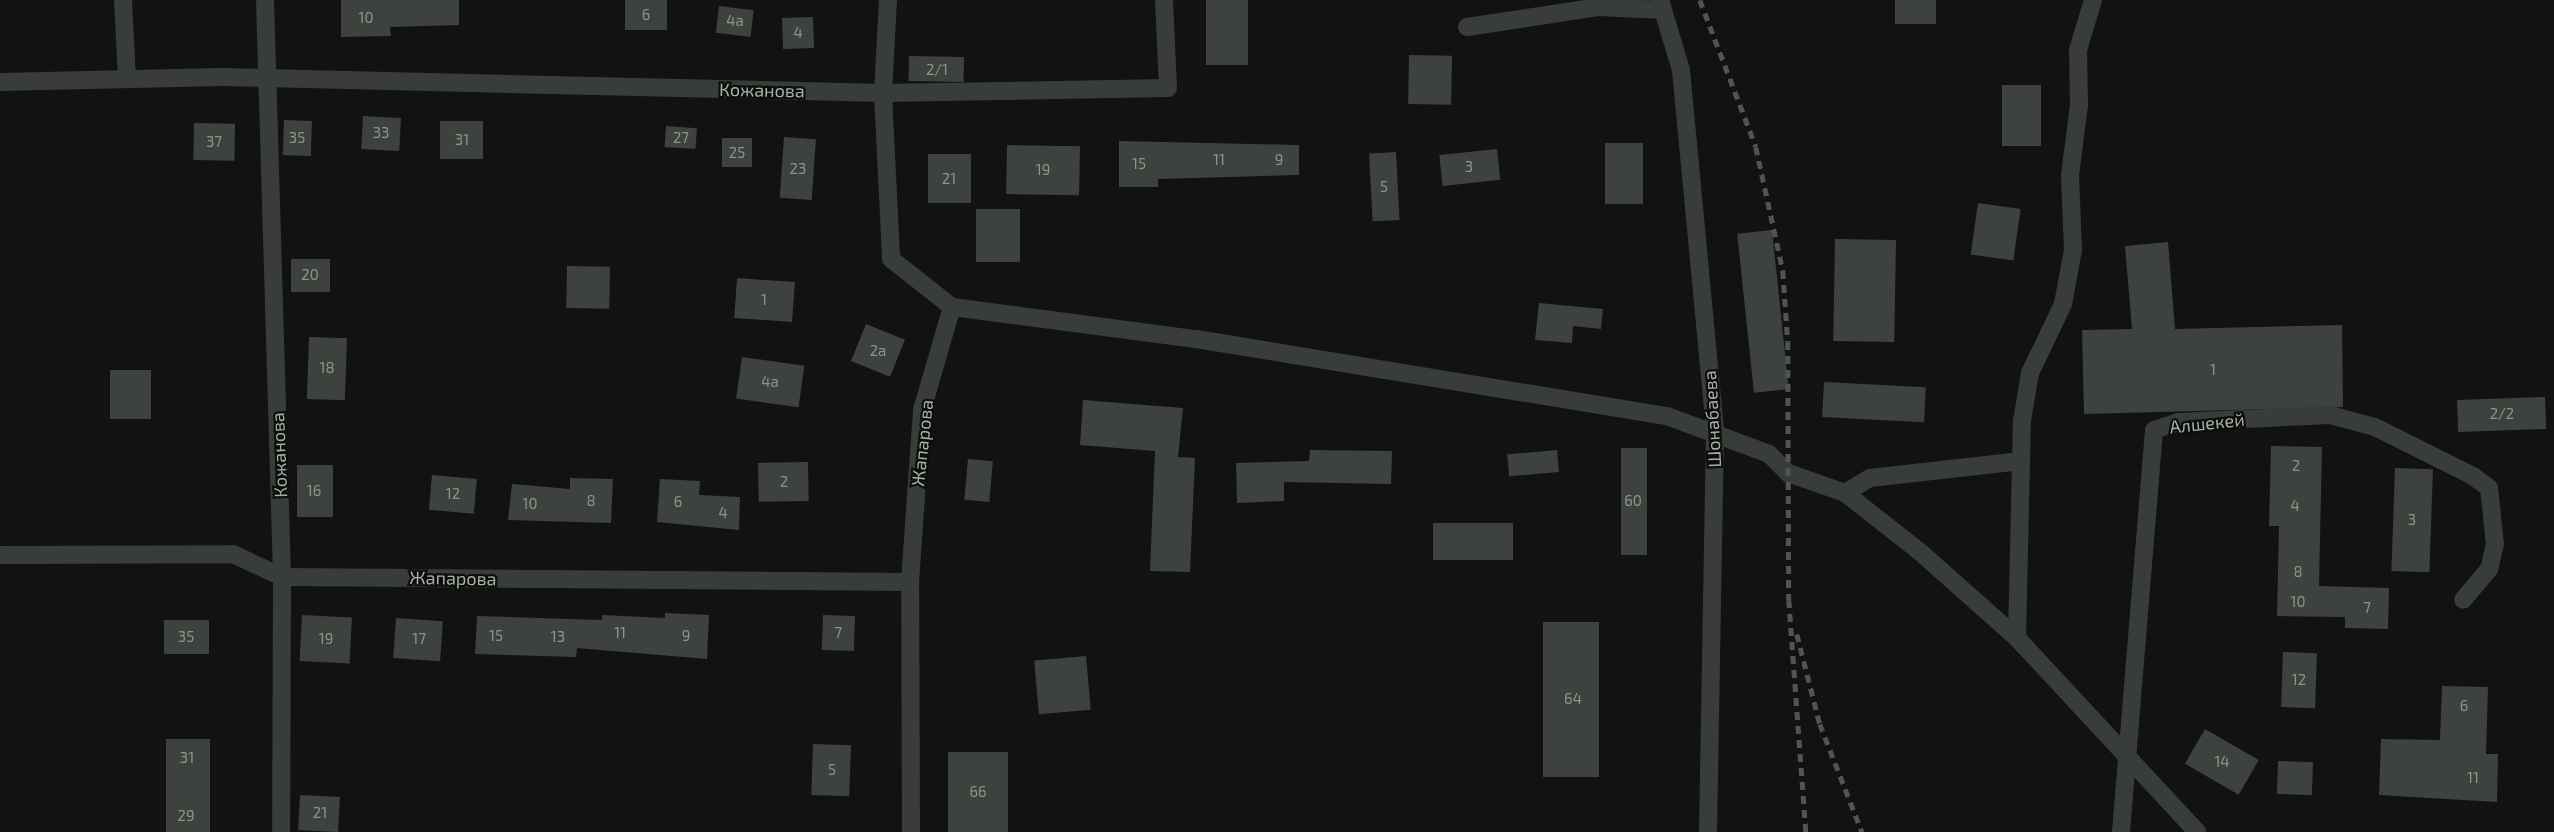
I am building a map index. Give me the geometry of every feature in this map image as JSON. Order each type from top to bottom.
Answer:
[{"type":"street","points":[[123,0],[127,79]]},
{"type":"street","name":"Кожанова","points":[[265,0],[282,577],[281,832]]},
{"type":"street","points":[[888,0],[883,93],[891,259],[952,307],[1208,340],[1667,416],[1769,454],[1788,473],[1845,493],[2017,638],[2126,760],[2197,832]]},
{"type":"street","name":"Кожанова","points":[[0,82],[268,78],[883,93],[1168,88],[1164,0]]},
{"type":"street","points":[[2017,638],[2021,461],[2030,373],[2062,304],[2073,250],[2070,175],[2079,105],[2078,50],[2093,0]]},
{"type":"street","name":"Шонабаева","points":[[1467,27],[1609,6],[1662,5],[1681,70],[1715,432],[1708,832]]},
{"type":"street","name":"Жапарова","points":[[911,832],[910,582],[922,410],[952,307]]},
{"type":"street","name":"Алшекей","points":[[2121,832],[2154,430],[2178,422],[2330,415],[2375,427],[2473,476],[2489,488],[2495,544],[2489,569],[2463,600]]},
{"type":"street","points":[[1845,493],[1870,478],[2021,461]]},
{"type":"street","name":"Жапарова","points":[[0,555],[232,554],[282,577],[910,582]]},
{"type":"building","points":[[341,0],[459,0],[459,25],[390,27],[391,36],[341,37]]},
{"type":"building","points":[[625,0],[667,0],[667,30],[625,30]]},
{"type":"building","points":[[1206,0],[1248,0],[1248,65],[1206,65]]},
{"type":"building","points":[[1895,0],[1936,0],[1936,24],[1895,24]]},
{"type":"building","points":[[719,6],[754,10],[750,37],[716,33]]},
{"type":"building","points":[[813,17],[814,48],[783,49],[782,18]]},
{"type":"building","points":[[1409,55],[1452,56],[1451,105],[1408,104]]},
{"type":"building","points":[[909,56],[964,57],[964,82],[909,81]]},
{"type":"building","points":[[2002,85],[2041,85],[2041,146],[2002,146]]},
{"type":"building","points":[[363,116],[401,118],[399,151],[361,149]]},
{"type":"building","points":[[284,120],[312,121],[311,156],[283,155]]},
{"type":"building","points":[[440,121],[483,121],[483,159],[440,159]]},
{"type":"building","points":[[194,123],[235,124],[234,161],[193,160]]},
{"type":"building","points":[[666,126],[697,128],[695,149],[665,147]]},
{"type":"building","points":[[784,137],[816,139],[812,200],[780,198]]},
{"type":"building","points":[[722,138],[752,138],[752,167],[722,167]]},
{"type":"building","points":[[1119,141],[1299,145],[1299,175],[1158,179],[1158,187],[1119,187]]},
{"type":"building","points":[[1605,143],[1643,143],[1643,204],[1605,204]]},
{"type":"building","points":[[1007,145],[1080,146],[1079,195],[1006,194]]},
{"type":"building","points":[[1497,149],[1500,180],[1443,186],[1439,155]]},
{"type":"building","points":[[1396,152],[1400,220],[1373,221],[1369,153]]},
{"type":"building","points":[[928,154],[971,154],[971,203],[928,203]]},
{"type":"building","points":[[1978,203],[2021,209],[2013,260],[1971,254]]},
{"type":"building","points":[[976,209],[1020,209],[1020,262],[976,262]]},
{"type":"building","points":[[1772,230],[1789,389],[1754,393],[1737,234]]},
{"type":"building","points":[[1835,239],[1896,240],[1894,342],[1833,341]]},
{"type":"building","points":[[2168,242],[2175,329],[2342,325],[2343,407],[2084,414],[2082,330],[2132,329],[2125,246]]},
{"type":"building","points":[[291,259],[330,259],[330,292],[291,292]]},
{"type":"building","points":[[567,266],[610,267],[609,309],[566,308]]},
{"type":"building","points":[[737,278],[795,282],[792,322],[734,318]]},
{"type":"building","points":[[1539,303],[1603,309],[1601,329],[1573,326],[1572,343],[1535,340]]},
{"type":"building","points":[[866,324],[905,340],[890,377],[851,361]]},
{"type":"building","points":[[309,337],[347,338],[345,400],[307,399]]},
{"type":"building","points":[[742,357],[804,366],[799,407],[736,399]]},
{"type":"building","points":[[110,370],[151,370],[151,419],[110,419]]},
{"type":"building","points":[[1824,382],[1926,387],[1924,422],[1822,417]]},
{"type":"building","points":[[2545,397],[2546,429],[2458,432],[2457,400]]},
{"type":"building","points":[[1083,400],[1183,408],[1178,457],[1195,458],[1190,572],[1150,571],[1155,451],[1080,445]]},
{"type":"building","points":[[2271,446],[2322,447],[2319,586],[2389,588],[2388,629],[2345,628],[2345,617],[2277,616],[2279,526],[2269,526]]},
{"type":"building","points":[[1621,448],[1647,448],[1647,555],[1621,555]]},
{"type":"building","points":[[1310,450],[1392,451],[1391,484],[1284,482],[1284,501],[1237,503],[1236,463],[1309,461]]},
{"type":"building","points":[[1557,450],[1559,472],[1509,476],[1507,454]]},
{"type":"building","points":[[968,459],[993,461],[989,502],[964,500]]},
{"type":"building","points":[[808,462],[809,501],[759,502],[758,463]]},
{"type":"building","points":[[297,465],[333,465],[333,517],[297,517]]},
{"type":"building","points":[[2395,468],[2433,469],[2429,572],[2391,571]]},
{"type":"building","points":[[432,475],[477,479],[474,514],[429,510]]},
{"type":"building","points":[[570,478],[613,479],[611,523],[508,520],[512,484],[570,489]]},
{"type":"building","points":[[660,479],[700,481],[699,495],[740,497],[739,530],[657,522]]},
{"type":"building","points":[[1433,523],[1513,523],[1513,560],[1433,560]]},
{"type":"building","points":[[665,613],[709,615],[707,659],[577,648],[576,657],[475,654],[477,616],[602,620],[602,615],[665,618]]},
{"type":"building","points":[[302,615],[352,618],[350,664],[300,661]]},
{"type":"building","points":[[823,615],[855,616],[854,651],[822,650]]},
{"type":"building","points":[[396,618],[443,621],[440,661],[393,658]]},
{"type":"building","points":[[164,620],[209,620],[209,654],[164,654]]},
{"type":"building","points":[[1543,622],[1599,622],[1599,777],[1543,777]]},
{"type":"building","points":[[2283,652],[2317,653],[2315,708],[2281,707]]},
{"type":"building","points":[[1086,656],[1091,710],[1039,714],[1034,661]]},
{"type":"building","points":[[2442,686],[2488,687],[2486,754],[2498,754],[2497,802],[2379,795],[2381,739],[2440,740]]},
{"type":"building","points":[[2205,729],[2259,760],[2239,795],[2185,764]]},
{"type":"building","points":[[166,739],[210,739],[210,832],[166,832]]},
{"type":"building","points":[[813,744],[851,745],[849,796],[811,795]]},
{"type":"building","points":[[948,752],[1008,752],[1008,832],[948,832]]},
{"type":"building","points":[[2278,761],[2313,762],[2312,795],[2277,794]]},
{"type":"building","points":[[300,795],[340,797],[338,832],[298,830]]},
{"type":"railway","points":[[1700,0],[1756,147],[1783,271],[1788,342],[1789,600],[1806,832]]},
{"type":"railway","points":[[1797,634],[1820,724],[1862,832]]}]
